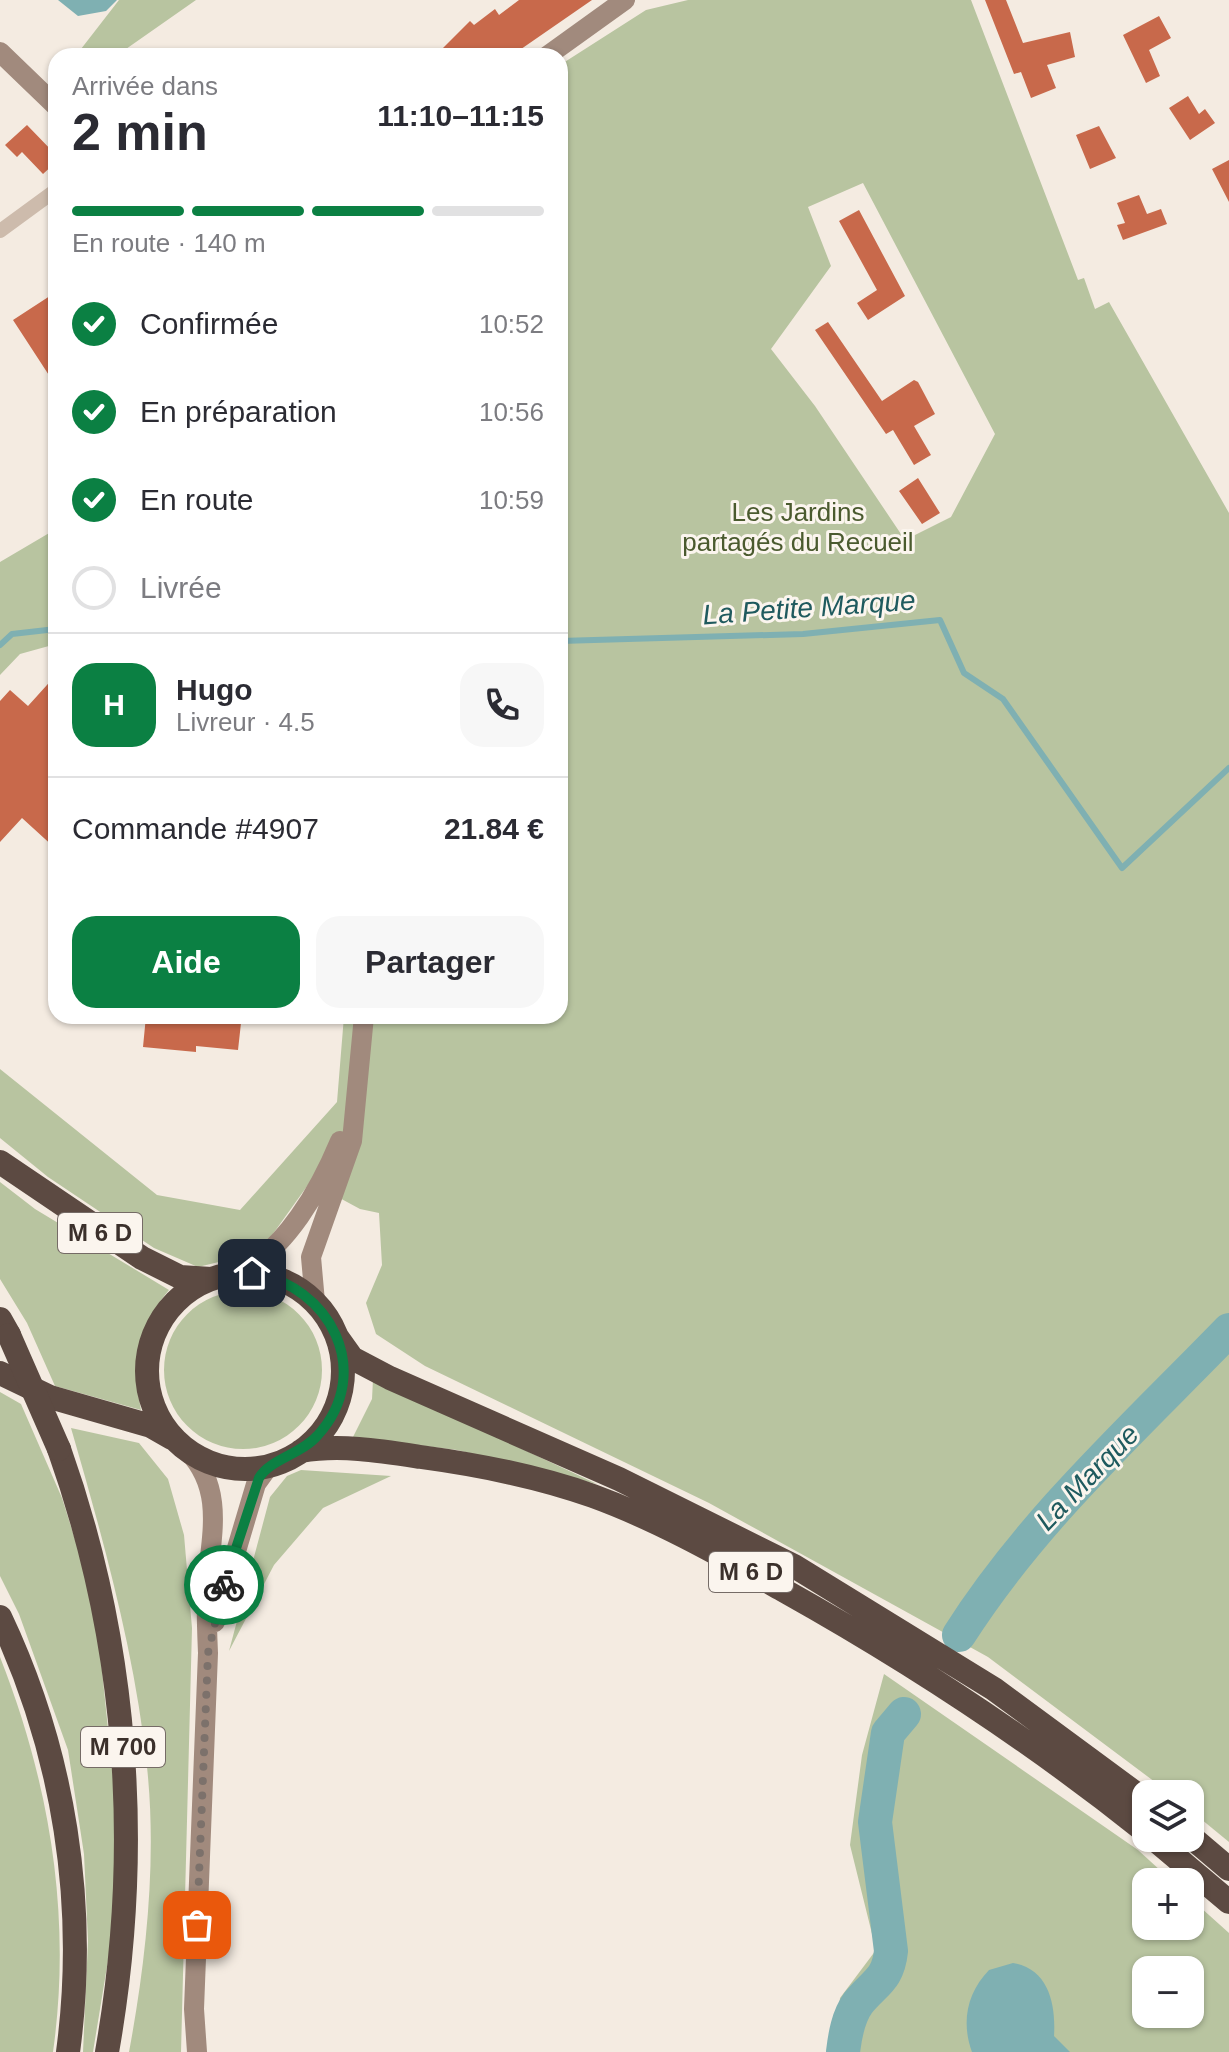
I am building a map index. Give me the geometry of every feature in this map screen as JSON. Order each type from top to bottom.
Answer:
[{"type":"highway","name":"M 6 D","points":[[0,1162],[142,1258],[180,1277],[211,1279]]},
{"type":"highway","points":[[0,1373],[50,1397],[151,1426],[183,1446],[221,1466],[245,1469],[269,1466],[301,1451],[327,1424],[339,1401],[343,1362],[337,1337],[315,1302],[280,1279],[238,1273],[211,1279],[175,1302],[159,1324],[149,1351],[148,1379],[154,1407],[183,1446]]},
{"type":"highway","name":"M 700","points":[[4,1327],[59,1449],[84,1523],[105,1607],[125,1766],[127,1820],[124,1914],[107,2052]]},
{"type":"highway","name":"M 6 D","points":[[337,1337],[352,1358],[390,1378],[658,1497],[794,1566],[994,1689],[1132,1791]]},
{"type":"highway","name":"M 6 D","points":[[301,1451],[324,1448],[356,1450],[473,1465],[565,1487],[644,1518],[755,1574],[923,1673],[1044,1755],[1132,1821]]},
{"type":"highway","name":"M 700","points":[[0,1617],[41,1722],[63,1814],[75,1942],[68,2052]]},
{"type":"highway","points":[[1204,1848],[1229,1869]]},
{"type":"highway","points":[[1170,1852],[1229,1902]]},
{"type":"street","points":[[558,48],[625,0]]},
{"type":"street","points":[[0,52],[48,98]]},
{"type":"street","points":[[0,231],[48,196]]},
{"type":"street","points":[[315,1302],[311,1257],[352,1141],[363,1024]]},
{"type":"street","points":[[238,1273],[254,1265],[276,1246],[306,1204],[334,1157],[357,1092]]},
{"type":"street","points":[[183,1446],[204,1470],[213,1496],[206,1612],[208,1653],[194,2009],[197,2052]]},
{"type":"street","points":[[208,1653],[219,1600],[248,1506],[259,1478],[269,1466]]},
{"type":"green space","points":[[119,0],[196,0],[127,48],[82,48]]},
{"type":"green space","name":"Les Jardins partagés du Recueil","points":[[688,0],[971,0],[1078,280],[1084,278],[1095,309],[1109,302],[1229,513],[1229,1842],[1204,1821],[1204,1780],[1152,1780],[988,1657],[709,1503],[425,1366],[376,1334],[366,1303],[382,1265],[379,1213],[360,1209],[310,1182],[260,1252],[198,1267],[154,1248],[48,1177],[0,1138],[0,1069],[157,1195],[240,1210],[337,1102],[343,1024],[568,1024],[568,60],[646,10]],"holes":[[[863,183],[995,434],[951,517],[905,540],[815,406],[771,349],[831,266],[808,207]]]},
{"type":"green space","points":[[48,534],[48,646],[20,654],[0,675],[0,562]]},
{"type":"green space","points":[[0,1182],[35,1209],[169,1290],[149,1319],[139,1346],[137,1376],[141,1410],[55,1386],[27,1323],[0,1279]]},
{"type":"green space","points":[[243,1291],[273,1297],[299,1314],[316,1340],[322,1370],[316,1400],[299,1426],[273,1443],[243,1449],[213,1443],[187,1426],[170,1400],[164,1370],[170,1340],[187,1314],[213,1297]]},
{"type":"green space","points":[[373,1379],[597,1484],[457,1450],[353,1437],[372,1399]]},
{"type":"green space","points":[[0,1392],[21,1404],[62,1498],[95,1603],[117,1816],[111,1942],[93,2052],[83,2052],[88,1941],[84,1854],[68,1750],[19,1614],[0,1576]]},
{"type":"green space","points":[[71,1428],[139,1443],[168,1479],[184,1535],[192,1628],[181,2052],[129,2052],[148,1910],[151,1838],[147,1767],[126,1638]]},
{"type":"green space","points":[[301,1470],[391,1476],[323,1508],[274,1565],[229,1651],[270,1497],[287,1476]]},
{"type":"green space","points":[[0,1657],[32,1753],[52,1852],[60,1951],[53,2052],[0,2052]]},
{"type":"green space","points":[[884,1674],[1132,1846],[1132,1852],[1140,1852],[1158,1868],[1132,1868],[1132,1940],[1204,1940],[1204,1911],[1229,1933],[1229,2052],[835,2052],[840,1998],[876,1950],[850,1845],[862,1755]]},
{"type":"water","points":[[58,0],[117,0],[106,11],[78,16]]},
{"type":"water","points":[[1013,1963],[1035,1973],[1048,1990],[1054,2012],[1054,2036],[1070,2052],[972,2052],[967,2030],[971,1998],[989,1970]]},
{"type":"building","points":[[519,0],[592,0],[523,48],[443,48],[470,21],[474,25],[495,9],[499,15]]},
{"type":"building","points":[[985,0],[1006,0],[1023,43],[1070,32],[1075,57],[1047,65],[1056,88],[1031,98],[1021,72],[1014,74]]},
{"type":"building","points":[[1159,16],[1171,38],[1149,50],[1160,76],[1146,83],[1123,35]]},
{"type":"building","points":[[1188,96],[1199,114],[1205,109],[1215,123],[1190,140],[1169,108]]},
{"type":"building","points":[[27,125],[48,147],[48,169],[43,174],[22,152],[17,157],[5,145]]},
{"type":"building","points":[[1099,126],[1116,158],[1090,169],[1076,135]]},
{"type":"building","points":[[1229,160],[1229,202],[1212,169]]},
{"type":"building","points":[[1139,195],[1147,214],[1161,209],[1167,224],[1123,240],[1117,225],[1125,223],[1117,203]]},
{"type":"building","points":[[859,210],[905,296],[868,320],[857,303],[877,290],[839,221]]},
{"type":"building","points":[[48,297],[48,374],[13,320]]},
{"type":"building","points":[[828,322],[882,401],[914,380],[918,382],[935,414],[914,426],[931,455],[914,465],[893,430],[886,434],[815,330]]},
{"type":"building","points":[[918,478],[940,513],[922,524],[899,491]]},
{"type":"building","points":[[48,684],[48,842],[22,818],[0,842],[0,701],[10,690],[28,706]]},
{"type":"building","points":[[145,1024],[241,1024],[238,1050],[196,1046],[196,1052],[143,1047]]},
{"type":"waterway","name":"La Petite Marque","points":[[568,641],[803,634],[940,620],[964,673],[1003,699],[1122,868],[1229,768]]},
{"type":"waterway","name":"La Petite Marque","points":[[0,645],[12,634],[48,630]]},
{"type":"waterway","name":"La Marque","points":[[959,1635],[1019,1552],[1052,1514],[1229,1330]]},
{"type":"waterway","name":"La Marque","points":[[843,2052],[855,2008],[884,1975],[891,1951],[875,1822],[888,1733],[904,1714]]},
{"type":"way so far","points":[[197,1925],[208,1653],[224,1585]]},
{"type":"route","points":[[224,1585],[248,1506],[262,1472],[301,1451],[320,1434],[334,1412],[342,1388],[341,1350],[332,1324],[324,1313],[293,1285],[252,1273]]}]
